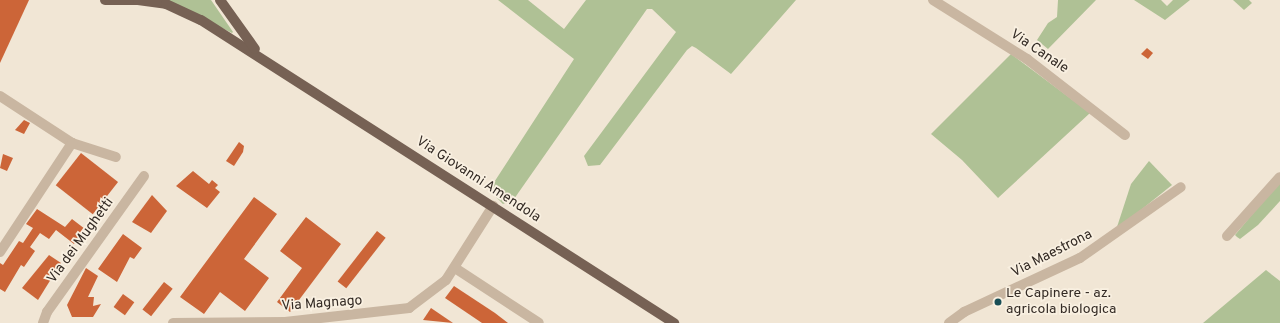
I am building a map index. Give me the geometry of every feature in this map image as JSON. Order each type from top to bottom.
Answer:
[{"type":"main road","name":"Via Giovanni Amendola","points":[[105,0],[138,0],[166,4],[186,12],[267,60],[674,323]]},
{"type":"main road","name":"Via Giovanni Amendola","points":[[220,0],[245,38],[267,60]]},
{"type":"street","name":"Via Canale","points":[[932,0],[1027,59],[1125,135]]},
{"type":"street","points":[[0,96],[19,106],[72,142],[116,157]]},
{"type":"street","points":[[0,252],[72,142]]},
{"type":"street","name":"Via dei Mughetti","points":[[43,323],[47,312],[144,176]]},
{"type":"street","points":[[1227,236],[1280,176]]},
{"type":"street","name":"Via Maestrona","points":[[949,323],[964,312],[1080,258],[1181,187]]},
{"type":"street","name":"Via Magnago","points":[[173,323],[285,322],[409,308],[440,287],[455,268],[492,206]]},
{"type":"street","points":[[455,268],[539,323]]},
{"type":"green space","points":[[165,0],[211,0],[233,32],[232,33]]},
{"type":"green space","points":[[498,0],[528,0],[564,29],[586,0],[796,0],[731,74],[692,46],[687,50],[600,165],[588,166],[584,156],[676,32],[652,9],[647,9],[514,199],[503,204],[489,190],[574,59]]},
{"type":"green space","points":[[1058,0],[1096,0],[1048,49],[1037,40],[1048,23],[1057,17]]},
{"type":"green space","points":[[1134,0],[1161,0],[1167,6],[1173,0],[1190,0],[1165,20]]},
{"type":"green space","points":[[1233,0],[1249,0],[1252,3],[1244,10]]},
{"type":"green space","points":[[1011,54],[1090,113],[998,198],[962,160],[931,134]]},
{"type":"green space","points":[[1149,161],[1172,185],[1116,230],[1131,184]]},
{"type":"green space","points":[[1280,181],[1280,201],[1258,225],[1240,239],[1237,237],[1235,235]]},
{"type":"green space","points":[[1266,270],[1280,281],[1280,323],[1203,323]]},
{"type":"building","points":[[0,0],[29,0],[0,63]]},
{"type":"building","points":[[1147,48],[1153,53],[1148,59],[1141,54]]},
{"type":"building","points":[[24,120],[30,123],[24,134],[15,130]]},
{"type":"building","points":[[239,142],[244,146],[243,152],[234,166],[226,161]]},
{"type":"building","points":[[81,153],[118,182],[93,214],[56,185]]},
{"type":"building","points":[[3,154],[13,158],[7,171],[0,168]]},
{"type":"building","points":[[193,171],[209,184],[212,180],[218,185],[215,188],[220,192],[207,208],[176,186]]},
{"type":"building","points":[[152,195],[167,211],[151,233],[132,222]]},
{"type":"building","points":[[254,197],[277,214],[244,259],[269,278],[245,311],[220,292],[204,314],[180,297]]},
{"type":"building","points":[[37,209],[65,227],[72,219],[85,229],[74,244],[56,230],[49,239],[40,233],[30,247],[35,251],[24,267],[21,265],[5,292],[0,289],[0,263],[3,265],[19,241],[23,243],[33,228],[26,224]]},
{"type":"building","points":[[306,217],[341,244],[290,312],[277,302],[302,268],[280,251]]},
{"type":"building","points":[[377,231],[386,238],[346,288],[338,281]]},
{"type":"building","points":[[123,234],[142,248],[134,259],[130,257],[117,282],[98,269]]},
{"type":"building","points":[[49,255],[61,263],[38,300],[22,288]]},
{"type":"building","points":[[86,268],[98,276],[88,297],[94,297],[93,306],[101,304],[93,317],[72,317],[67,305]]},
{"type":"building","points":[[164,282],[173,289],[151,316],[142,310]]},
{"type":"building","points":[[454,286],[508,323],[482,323],[445,298]]},
{"type":"building","points":[[123,294],[134,302],[125,315],[114,307]]},
{"type":"building","points":[[431,308],[453,323],[423,320]]},
{"type":"place","name":"Le Capinere - az. agricola biologica","points":[[998,302]]}]
